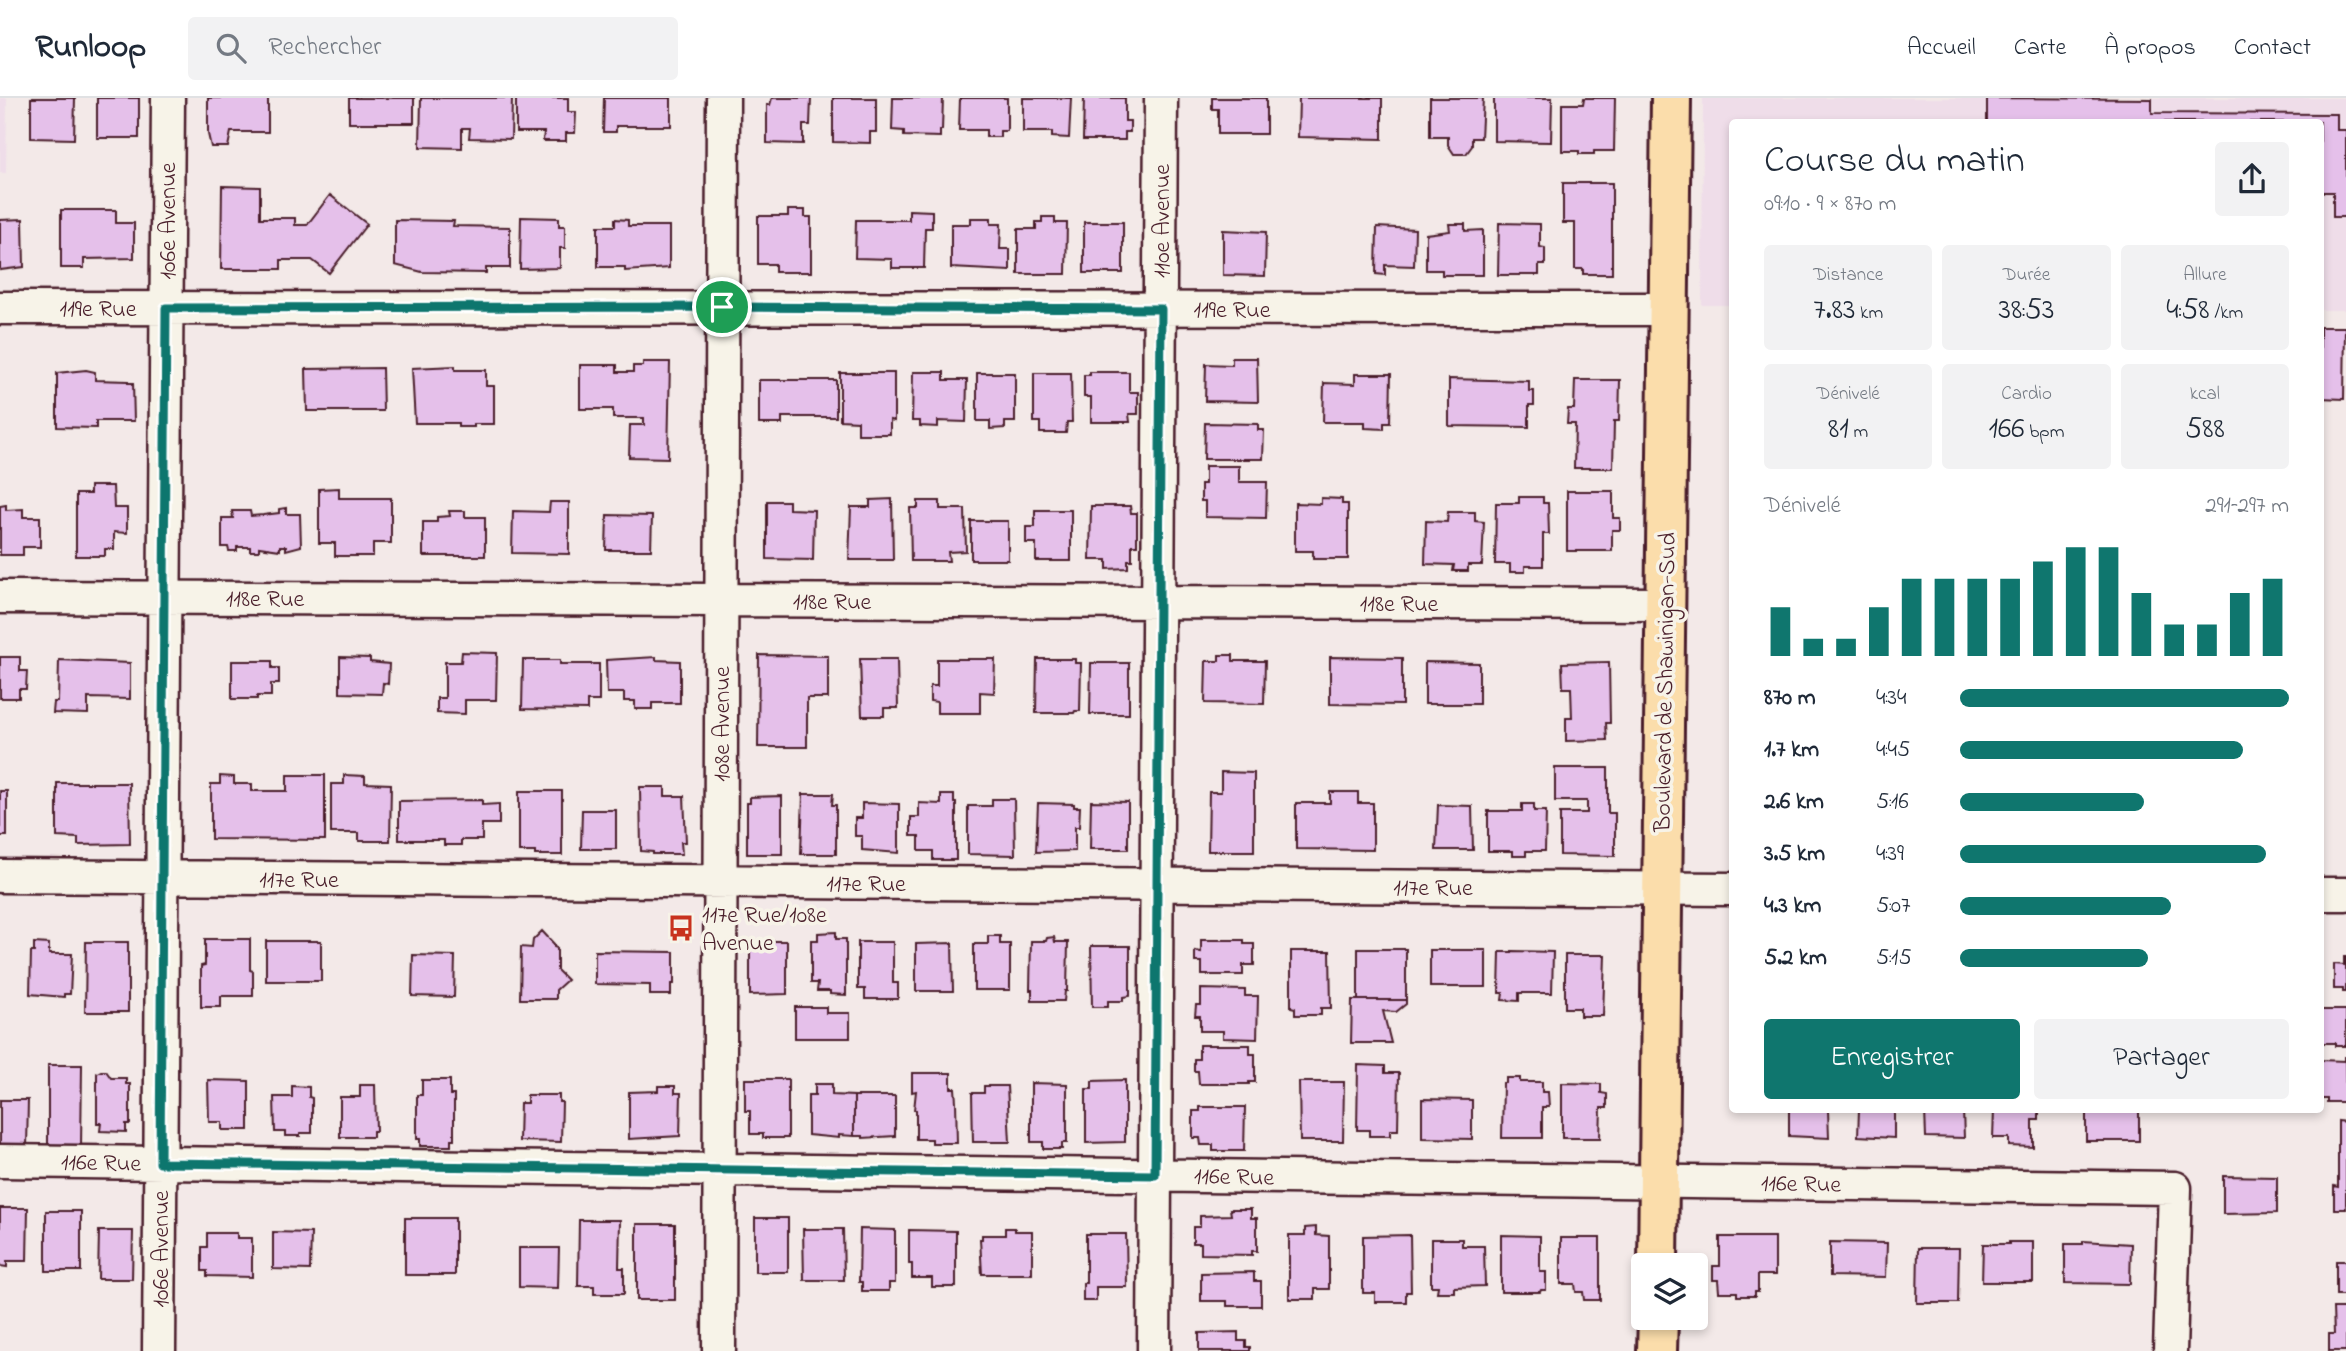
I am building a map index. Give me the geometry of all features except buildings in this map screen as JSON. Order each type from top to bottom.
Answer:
[{"type":"main road","name":"Boulevard de Shawinigan-Sud","points":[[1658,1253],[1671,98]]},
{"type":"main road","points":[[1657,1351],[1658,1330]]},
{"type":"street","name":"106e Avenue","points":[[159,1351],[168,98]]},
{"type":"street","name":"108e Avenue","points":[[719,1351],[723,98]]},
{"type":"street","name":"110e Avenue","points":[[1154,1351],[1161,98]]},
{"type":"street","name":"119e Rue","points":[[0,308],[1667,309]]},
{"type":"street","name":"118e Rue","points":[[0,597],[1664,604]]},
{"type":"street","name":"117e Rue","points":[[0,876],[1729,890]]},
{"type":"street","points":[[2324,894],[2346,894]]},
{"type":"street","name":"116e Rue","points":[[0,1160],[2175,1188],[2171,1351]]},
{"type":"shaded area","points":[[0,98],[7,98],[6,173],[0,173]]},
{"type":"shaded area","points":[[1703,98],[2346,98],[2346,310],[2324,310],[2324,119],[1729,119],[1729,305],[1702,305]]},
{"type":"place","name":"117e Rue/108e Avenue","points":[[681,928]]},
{"type":"route","points":[[722,307],[1161,309],[1155,1175],[160,1163],[166,308],[722,307]]}]
